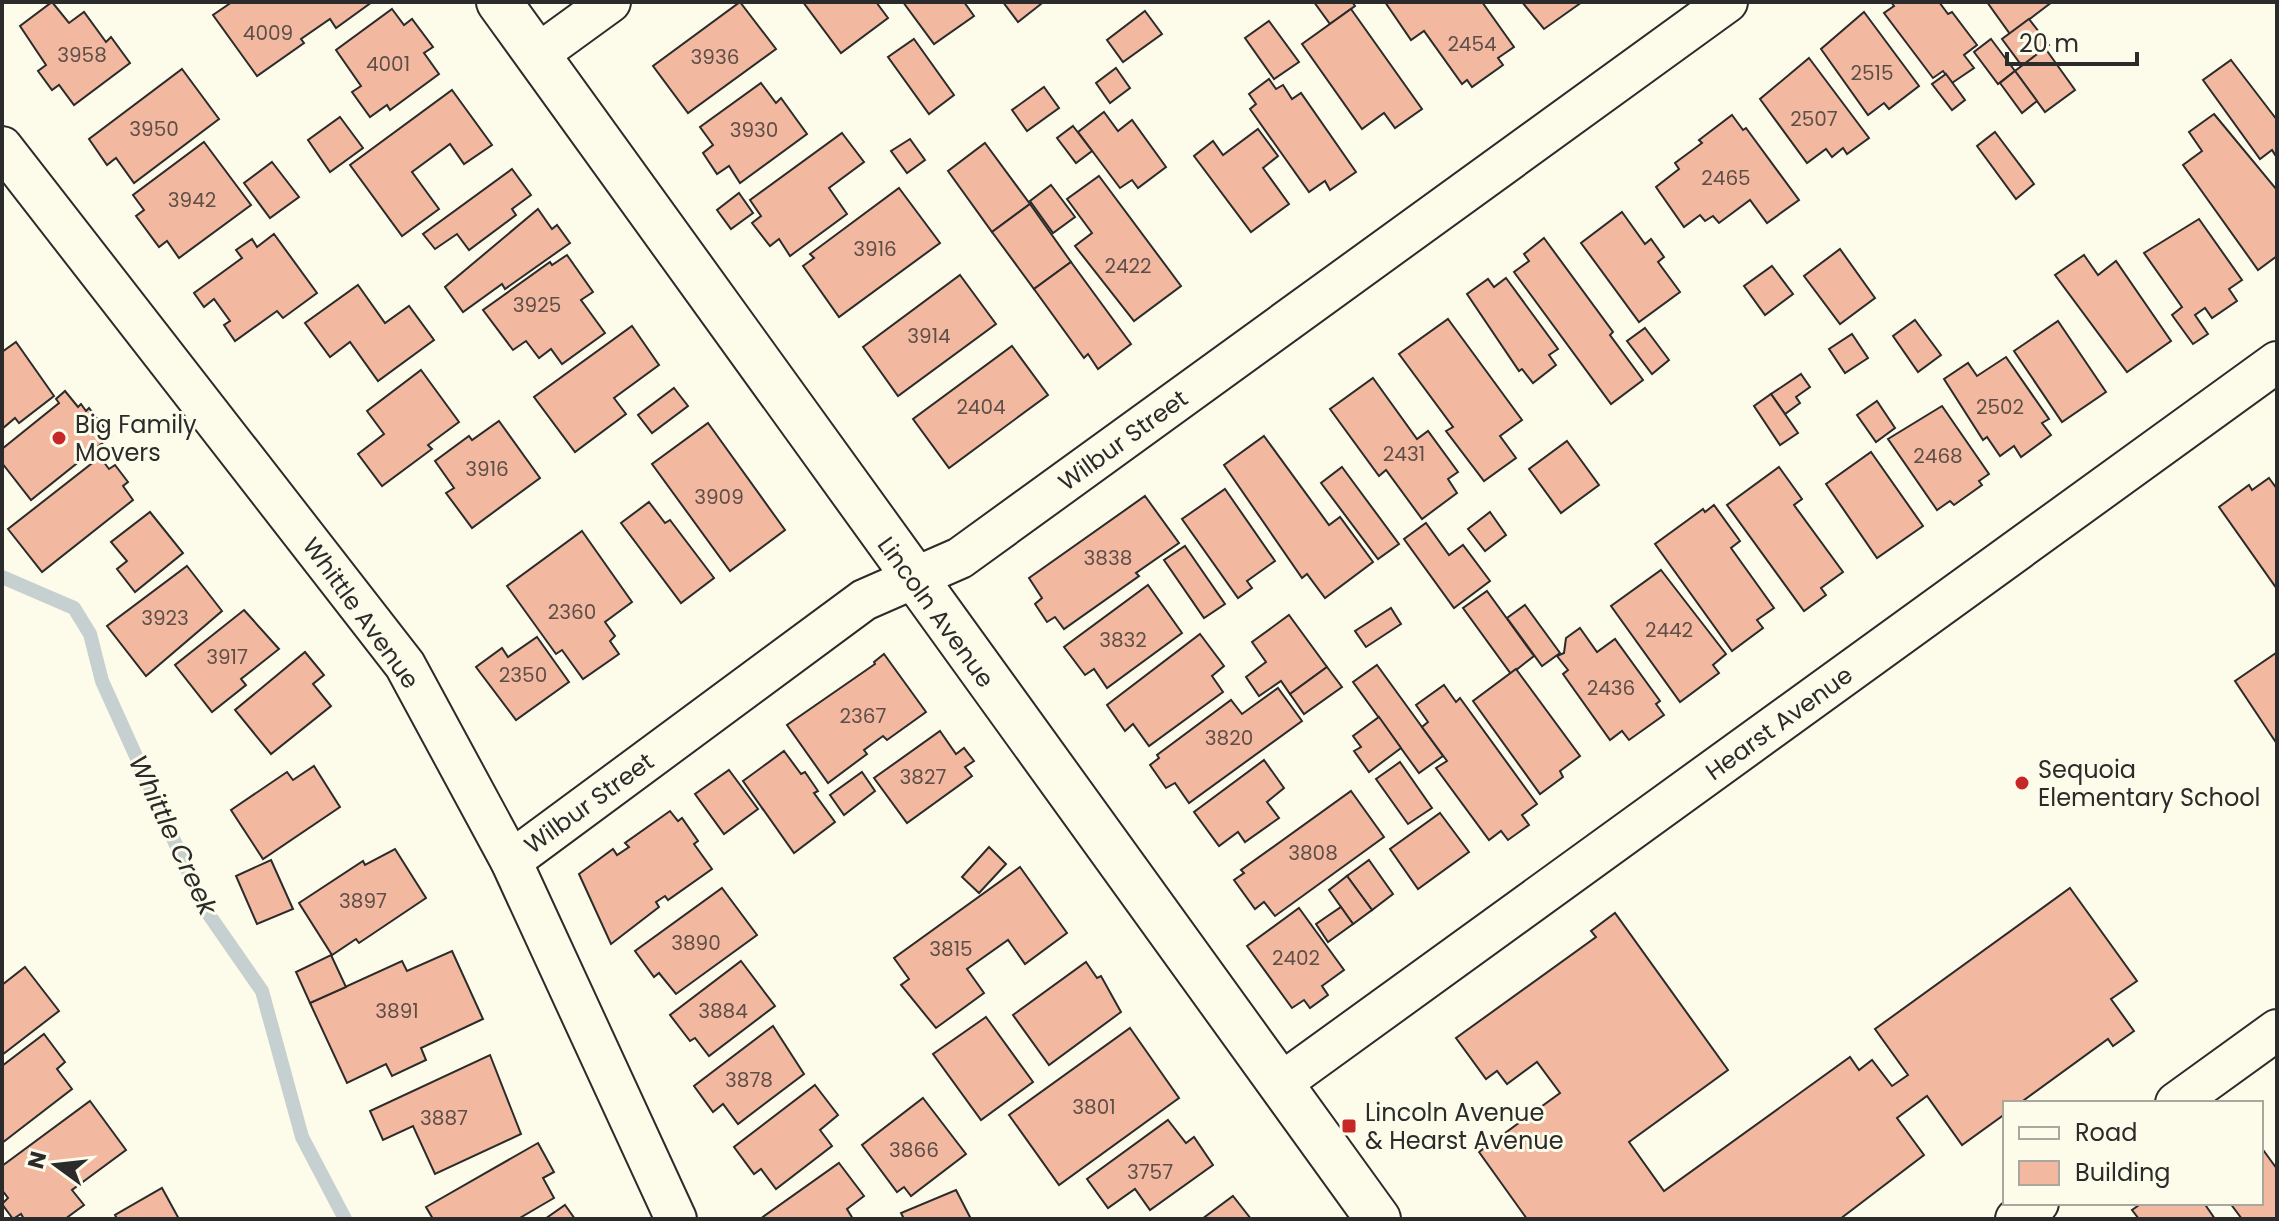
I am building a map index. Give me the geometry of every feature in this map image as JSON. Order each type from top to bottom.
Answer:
[{"type":"main road","name":"Lincoln Avenue","points":[[499,2],[912,579],[1378,1219]]},
{"type":"street","points":[[537,55],[610,2]]},
{"type":"street","name":"Wilbur Street","points":[[511,861],[864,600],[960,558],[1727,2]]},
{"type":"street","name":"Whittle Avenue","points":[[2,147],[405,665],[511,861],[676,1219]]},
{"type":"street","name":"Hearst Avenue","points":[[1280,1084],[2277,362]]},
{"type":"street","points":[[2179,1101],[2277,1030]]},
{"type":"street","points":[[2016,1219],[2035,1205]]},
{"type":"building","points":[[52,2],[69,23],[84,12],[106,42],[111,37],[130,63],[74,105],[59,85],[52,90],[38,71],[46,65],[20,26]]},
{"type":"building","points":[[232,2],[372,2],[336,28],[330,19],[301,39],[304,43],[257,76],[213,15]]},
{"type":"building","points":[[740,2],[776,49],[688,113],[653,66]]},
{"type":"building","points":[[803,2],[876,2],[888,18],[841,53]]},
{"type":"building","points":[[903,2],[964,2],[974,16],[934,44]]},
{"type":"building","points":[[1003,2],[1039,2],[1041,4],[1018,22]]},
{"type":"building","points":[[1314,2],[1352,2],[1355,6],[1330,24]]},
{"type":"building","points":[[1385,2],[1482,2],[1514,47],[1498,58],[1503,65],[1472,87],[1467,80],[1462,84],[1424,31],[1411,40]]},
{"type":"building","points":[[1522,2],[1582,2],[1544,29]]},
{"type":"building","points":[[1891,2],[1939,2],[1948,14],[1952,12],[1977,45],[1964,55],[1974,68],[1952,83],[1943,71],[1933,78],[1884,13],[1894,6]]},
{"type":"building","points":[[1987,2],[2052,2],[2010,34]]},
{"type":"building","points":[[392,9],[404,25],[412,19],[433,47],[424,53],[439,74],[390,110],[387,105],[370,117],[352,92],[361,86],[336,50]]},
{"type":"building","points":[[1351,9],[1422,109],[1395,128],[1384,113],[1362,129],[1302,44]]},
{"type":"building","points":[[1145,11],[1162,34],[1123,62],[1107,40]]},
{"type":"building","points":[[1864,12],[1919,86],[1889,109],[1884,103],[1868,115],[1821,49]]},
{"type":"building","points":[[2029,19],[2049,45],[2022,66],[2002,39]]},
{"type":"building","points":[[1269,21],[1299,62],[1274,79],[1245,38]]},
{"type":"building","points":[[914,39],[954,95],[929,114],[888,57]]},
{"type":"building","points":[[1991,39],[2015,71],[1998,84],[1974,52]]},
{"type":"building","points":[[2045,48],[2075,90],[2045,112],[2015,71]]},
{"type":"building","points":[[1809,58],[1869,138],[1847,154],[1843,148],[1832,157],[1826,149],[1807,163],[1760,99]]},
{"type":"building","points":[[2231,60],[2277,120],[2277,158],[2272,150],[2260,159],[2203,80]]},
{"type":"building","points":[[1116,68],[1130,88],[1110,103],[1096,83]]},
{"type":"building","points":[[182,69],[219,119],[134,183],[116,158],[107,165],[89,139]]},
{"type":"building","points":[[2015,71],[2037,101],[2022,113],[2000,83]]},
{"type":"building","points":[[1946,74],[1965,100],[1952,110],[1932,84]]},
{"type":"building","points":[[1269,79],[1276,89],[1283,85],[1292,99],[1301,93],[1356,172],[1330,190],[1325,181],[1309,192],[1250,109],[1256,104],[1249,94]]},
{"type":"building","points":[[761,83],[776,103],[781,98],[807,134],[740,183],[729,166],[717,174],[703,153],[713,145],[700,127]]},
{"type":"building","points":[[1044,87],[1059,108],[1027,131],[1012,110]]},
{"type":"building","points":[[452,90],[492,145],[464,164],[450,144],[412,172],[439,209],[402,236],[350,165]]},
{"type":"building","points":[[1104,112],[1118,131],[1132,120],[1166,167],[1138,188],[1132,180],[1120,188],[1078,132]]},
{"type":"building","points":[[2214,114],[2277,190],[2277,256],[2258,270],[2183,165],[2202,151],[2189,132]]},
{"type":"building","points":[[1732,115],[1743,130],[1746,128],[1799,200],[1767,223],[1750,200],[1719,223],[1713,216],[1705,221],[1700,215],[1684,227],[1656,187],[1679,169],[1675,163],[1702,143],[1699,140]]},
{"type":"building","points":[[340,117],[363,148],[330,172],[308,140]]},
{"type":"building","points":[[1073,126],[1092,151],[1076,163],[1057,138]]},
{"type":"building","points":[[1258,129],[1278,156],[1263,168],[1289,204],[1251,232],[1194,156],[1213,141],[1223,155]]},
{"type":"building","points":[[1995,132],[2034,184],[2016,199],[1977,146]]},
{"type":"building","points":[[842,133],[864,162],[829,188],[847,214],[790,256],[779,239],[770,246],[752,223],[761,216],[750,200]]},
{"type":"building","points":[[910,139],[925,160],[907,173],[891,151]]},
{"type":"building","points":[[204,142],[251,205],[179,258],[167,241],[159,247],[136,216],[144,210],[133,195]]},
{"type":"building","points":[[985,143],[1030,204],[992,232],[948,171]]},
{"type":"building","points":[[272,162],[299,197],[270,218],[244,183]]},
{"type":"building","points":[[512,169],[531,195],[512,209],[516,215],[469,250],[457,234],[435,249],[423,234]]},
{"type":"building","points":[[1099,176],[1181,286],[1134,321],[1075,246],[1092,233],[1067,199]]},
{"type":"building","points":[[1051,185],[1075,217],[1053,233],[1030,201]]},
{"type":"building","points":[[899,188],[940,243],[839,317],[803,266],[814,258],[810,254]]},
{"type":"building","points":[[739,193],[753,213],[731,229],[717,210]]},
{"type":"building","points":[[1030,204],[1071,262],[1034,289],[992,232]]},
{"type":"building","points":[[538,209],[552,229],[557,225],[570,243],[505,289],[502,284],[463,312],[445,287]]},
{"type":"building","points":[[1622,212],[1645,244],[1651,239],[1664,257],[1658,262],[1680,292],[1639,322],[1581,243]]},
{"type":"building","points":[[2199,219],[2242,280],[2229,289],[2237,301],[2212,318],[2205,308],[2195,315],[2208,334],[2193,344],[2172,315],[2182,307],[2144,253]]},
{"type":"building","points":[[274,234],[317,293],[283,318],[277,311],[235,341],[224,325],[230,321],[214,299],[204,307],[194,293],[242,258],[236,250],[252,239],[257,247]]},
{"type":"building","points":[[1544,238],[1613,332],[1610,335],[1643,380],[1611,404],[1514,272],[1529,261],[1524,254]]},
{"type":"building","points":[[1840,249],[1875,298],[1840,324],[1804,276]]},
{"type":"building","points":[[567,255],[593,292],[581,300],[605,333],[562,364],[551,349],[539,358],[526,341],[513,350],[483,310],[550,262],[552,265]]},
{"type":"building","points":[[2084,255],[2098,275],[2116,261],[2171,341],[2127,372],[2055,275]]},
{"type":"building","points":[[1071,262],[1131,344],[1098,369],[1088,354],[1084,358],[1034,289]]},
{"type":"building","points":[[1772,266],[1793,294],[1765,315],[1744,286]]},
{"type":"building","points":[[960,275],[996,324],[898,396],[863,347]]},
{"type":"building","points":[[1506,278],[1558,349],[1549,355],[1556,365],[1533,383],[1522,369],[1519,371],[1467,294],[1488,279],[1494,287]]},
{"type":"building","points":[[358,285],[385,323],[409,306],[434,340],[378,381],[350,342],[330,357],[305,323]]},
{"type":"building","points":[[1448,319],[1522,420],[1500,436],[1516,458],[1484,481],[1446,431],[1453,427],[1399,354]]},
{"type":"building","points":[[1915,320],[1941,355],[1918,372],[1893,336]]},
{"type":"building","points":[[2058,321],[2106,392],[2062,422],[2014,351]]},
{"type":"building","points":[[632,326],[659,365],[614,398],[626,414],[575,452],[534,397]]},
{"type":"building","points":[[1645,328],[1669,360],[1652,374],[1627,341]]},
{"type":"building","points":[[1852,334],[1868,358],[1845,373],[1829,349]]},
{"type":"building","points":[[16,342],[54,396],[19,423],[15,418],[2,429],[2,352]]},
{"type":"building","points":[[1012,346],[1048,395],[949,468],[913,419]]},
{"type":"building","points":[[2006,357],[2049,419],[2042,423],[2051,435],[2021,457],[2014,446],[2000,456],[1987,437],[1983,440],[1944,379],[1968,363],[1977,376]]},
{"type":"building","points":[[421,370],[459,422],[428,445],[432,449],[382,486],[358,454],[384,434],[367,411]]},
{"type":"building","points":[[1801,374],[1810,387],[1796,397],[1800,403],[1785,414],[1771,394]]},
{"type":"building","points":[[1373,378],[1417,439],[1428,431],[1458,472],[1448,479],[1457,493],[1422,519],[1386,470],[1379,476],[1330,409]]},
{"type":"building","points":[[674,388],[688,406],[652,433],[638,415]]},
{"type":"building","points":[[65,391],[78,407],[81,404],[86,411],[89,408],[111,436],[31,500],[2,463],[2,449],[59,403],[56,399]]},
{"type":"building","points":[[1771,394],[1798,433],[1780,445],[1754,406]]},
{"type":"building","points":[[1877,401],[1895,428],[1876,442],[1857,415]]},
{"type":"building","points":[[1942,406],[1989,474],[1979,481],[1982,485],[1954,505],[1950,501],[1937,510],[1888,439]]},
{"type":"building","points":[[499,421],[540,478],[472,528],[446,493],[454,488],[435,461],[469,436],[472,440]]},
{"type":"building","points":[[708,423],[785,530],[730,571],[652,464]]},
{"type":"building","points":[[1264,436],[1329,525],[1340,517],[1373,562],[1325,598],[1307,574],[1302,578],[1224,465]]},
{"type":"building","points":[[1567,441],[1599,485],[1561,513],[1529,469]]},
{"type":"building","points":[[1871,452],[1923,526],[1877,558],[1826,484]]},
{"type":"building","points":[[100,457],[109,469],[115,465],[128,482],[123,486],[133,500],[42,572],[8,529]]},
{"type":"building","points":[[1342,467],[1399,544],[1378,559],[1321,483]]},
{"type":"building","points":[[1779,467],[1802,499],[1794,505],[1843,572],[1821,588],[1826,595],[1804,611],[1727,505]]},
{"type":"building","points":[[2269,478],[2277,489],[2277,589],[2219,507],[2249,485],[2252,490]]},
{"type":"building","points":[[1225,489],[1275,561],[1247,581],[1252,588],[1238,598],[1182,519]]},
{"type":"building","points":[[1145,496],[1179,543],[1136,573],[1139,576],[1064,629],[1055,617],[1047,622],[1035,604],[1042,598],[1029,578]]},
{"type":"building","points":[[649,502],[665,523],[670,520],[714,578],[681,603],[621,523]]},
{"type":"building","points":[[1714,505],[1740,541],[1731,548],[1774,608],[1757,620],[1763,628],[1732,651],[1655,544],[1703,509],[1705,512]]},
{"type":"building","points":[[150,512],[183,553],[135,592],[117,569],[127,561],[111,542]]},
{"type":"building","points":[[1490,512],[1506,535],[1485,551],[1468,529]]},
{"type":"building","points":[[1426,523],[1449,555],[1463,545],[1490,581],[1454,608],[1404,539]]},
{"type":"building","points":[[582,531],[632,602],[605,622],[615,636],[610,641],[619,654],[583,679],[562,650],[556,654],[507,586]]},
{"type":"building","points":[[1185,546],[1225,604],[1204,618],[1164,560]]},
{"type":"building","points":[[187,566],[222,611],[146,676],[107,626]]},
{"type":"building","points":[[1661,570],[1726,654],[1713,665],[1719,673],[1680,702],[1611,606]]},
{"type":"building","points":[[1148,585],[1182,633],[1107,688],[1094,669],[1085,675],[1064,647]]},
{"type":"building","points":[[1487,591],[1534,656],[1511,674],[1463,608]]},
{"type":"building","points":[[1525,605],[1560,653],[1542,666],[1507,618]]},
{"type":"building","points":[[1391,608],[1401,624],[1366,647],[1355,631]]},
{"type":"building","points":[[244,610],[279,649],[241,679],[246,685],[212,712],[175,665]]},
{"type":"building","points":[[1289,615],[1327,667],[1290,694],[1281,681],[1259,696],[1246,677],[1266,662],[1252,642]]},
{"type":"building","points":[[1580,628],[1597,652],[1615,639],[1660,701],[1656,704],[1664,715],[1629,740],[1622,731],[1610,740],[1563,674],[1568,670],[1557,656],[1564,653],[1566,638]]},
{"type":"building","points":[[1200,634],[1224,666],[1212,676],[1223,692],[1149,746],[1133,724],[1125,731],[1107,705]]},
{"type":"building","points":[[537,637],[569,682],[516,720],[476,667],[502,648],[508,657]]},
{"type":"building","points":[[305,652],[324,675],[313,684],[331,706],[271,754],[235,710]]},
{"type":"building","points":[[884,654],[926,712],[887,740],[883,736],[864,750],[867,754],[828,783],[787,725],[875,664]]},
{"type":"building","points":[[2277,655],[2277,744],[2235,681]]},
{"type":"building","points":[[1377,665],[1443,756],[1419,773],[1353,682]]},
{"type":"building","points":[[1327,667],[1342,687],[1304,714],[1290,694]]},
{"type":"building","points":[[1516,669],[1580,756],[1560,771],[1563,777],[1540,794],[1473,701]]},
{"type":"building","points":[[1444,685],[1456,702],[1460,698],[1537,804],[1522,815],[1529,825],[1508,840],[1501,831],[1489,840],[1436,768],[1447,761],[1422,727],[1428,722],[1416,705]]},
{"type":"building","points":[[1278,688],[1302,721],[1189,803],[1175,783],[1166,788],[1150,765],[1159,758],[1157,755],[1231,700],[1242,714]]},
{"type":"building","points":[[1379,717],[1401,748],[1369,772],[1354,751],[1361,747],[1353,736]]},
{"type":"building","points":[[940,731],[956,754],[964,748],[974,761],[965,767],[972,776],[907,823],[874,778]]},
{"type":"building","points":[[784,751],[801,774],[805,772],[818,791],[814,793],[835,822],[794,853],[743,781]]},
{"type":"building","points":[[1264,760],[1284,788],[1267,802],[1279,818],[1245,842],[1238,832],[1219,846],[1194,812]]},
{"type":"building","points":[[1400,762],[1432,808],[1408,824],[1376,779]]},
{"type":"building","points":[[314,766],[340,807],[263,859],[231,810],[287,772],[293,780]]},
{"type":"building","points":[[729,770],[758,809],[724,834],[695,794]]},
{"type":"building","points":[[862,772],[875,791],[844,815],[830,795]]},
{"type":"building","points":[[1351,791],[1384,837],[1275,916],[1264,902],[1255,909],[1234,880],[1244,873],[1241,870]]},
{"type":"building","points":[[670,811],[678,821],[682,818],[698,841],[694,844],[712,869],[668,900],[665,896],[656,902],[659,907],[611,944],[579,874],[613,849],[617,855],[629,847],[625,843]]},
{"type":"building","points":[[1440,813],[1469,852],[1418,889],[1390,849]]},
{"type":"building","points":[[989,847],[1006,864],[979,893],[962,877]]},
{"type":"building","points":[[395,849],[426,898],[359,943],[356,939],[332,955],[299,903],[363,861],[365,865]]},
{"type":"building","points":[[271,860],[293,909],[257,924],[236,876]]},
{"type":"building","points":[[1369,860],[1393,894],[1372,910],[1347,876]]},
{"type":"building","points":[[1020,867],[1067,933],[1025,964],[1008,940],[967,969],[984,993],[936,1028],[901,985],[909,979],[894,958]]},
{"type":"building","points":[[1347,876],[1372,910],[1353,924],[1329,890]]},
{"type":"building","points":[[722,888],[757,935],[676,994],[659,973],[654,977],[635,951]]},
{"type":"building","points":[[2070,888],[2137,981],[2111,999],[2134,1031],[2113,1046],[2108,1039],[2023,1101],[2003,1101],[2003,1115],[1962,1145],[1927,1096],[1897,1118],[1924,1155],[1840,1219],[1527,1219],[1479,1152],[1560,1093],[1537,1062],[1507,1084],[1497,1071],[1486,1079],[1456,1038],[1596,937],[1591,931],[1615,913],[1728,1070],[1629,1142],[1664,1191],[1850,1057],[1859,1070],[1872,1060],[1892,1086],[1908,1075],[1875,1029]]},
{"type":"building","points":[[1341,907],[1353,924],[1328,942],[1316,924]]},
{"type":"building","points":[[1299,908],[1344,970],[1322,986],[1328,995],[1310,1008],[1304,1000],[1292,1008],[1247,946]]},
{"type":"building","points":[[452,951],[483,1019],[421,1048],[426,1060],[392,1076],[386,1064],[347,1083],[310,1003],[402,961],[407,971]]},
{"type":"building","points":[[331,955],[346,987],[310,1003],[296,972]]},
{"type":"building","points":[[741,961],[775,1006],[709,1056],[695,1038],[690,1041],[670,1015]]},
{"type":"building","points":[[1086,962],[1097,978],[1101,976],[1121,1012],[1049,1065],[1013,1015]]},
{"type":"building","points":[[25,967],[59,1011],[2,1055],[2,985]]},
{"type":"building","points":[[986,1017],[1033,1082],[981,1120],[933,1054]]},
{"type":"building","points":[[773,1026],[804,1074],[738,1124],[723,1104],[713,1112],[694,1086]]},
{"type":"building","points":[[1130,1028],[1179,1098],[1059,1185],[1009,1115]]},
{"type":"building","points":[[44,1034],[65,1062],[57,1069],[72,1089],[2,1143],[2,1066]]},
{"type":"building","points":[[490,1055],[521,1134],[435,1174],[413,1126],[383,1140],[370,1111]]},
{"type":"building","points":[[815,1085],[838,1115],[820,1130],[832,1146],[776,1189],[761,1169],[754,1174],[734,1147]]},
{"type":"building","points":[[923,1098],[966,1154],[911,1196],[904,1187],[897,1192],[862,1145]]},
{"type":"building","points":[[90,1101],[126,1150],[72,1190],[84,1205],[65,1219],[24,1219],[21,1214],[13,1219],[2,1204],[8,1198],[2,1190],[2,1166]]},
{"type":"building","points":[[1168,1120],[1186,1143],[1194,1137],[1213,1165],[1150,1210],[1135,1189],[1108,1208],[1087,1179]]},
{"type":"building","points":[[538,1143],[554,1172],[543,1178],[554,1198],[518,1219],[433,1219],[426,1207]]},
{"type":"building","points":[[2263,1150],[2277,1169],[2277,1219],[2242,1219],[2232,1205],[2263,1205]]},
{"type":"building","points":[[839,1163],[864,1196],[847,1209],[853,1219],[760,1219]]},
{"type":"building","points":[[162,1188],[179,1219],[117,1219],[115,1215]]},
{"type":"building","points":[[956,1190],[971,1219],[904,1219],[901,1213]]},
{"type":"building","points":[[1233,1196],[1251,1219],[1202,1219]]},
{"type":"building","points":[[565,1205],[575,1219],[545,1219]]},
{"type":"building","points":[[2139,1205],[2205,1205],[2215,1219],[2139,1219],[2132,1210]]},
{"type":"waterway","name":"Whittle Creek","points":[[2,577],[74,608],[90,634],[102,681],[205,909],[262,991],[302,1137],[345,1219]]},
{"type":"place","name":"Big Family Movers","points":[[59,438]]},
{"type":"place","name":"Sequoia Elementary School","points":[[2022,783]]},
{"type":"place","name":"Lincoln Avenue & Hearst Avenue","points":[[1349,1126]]}]
